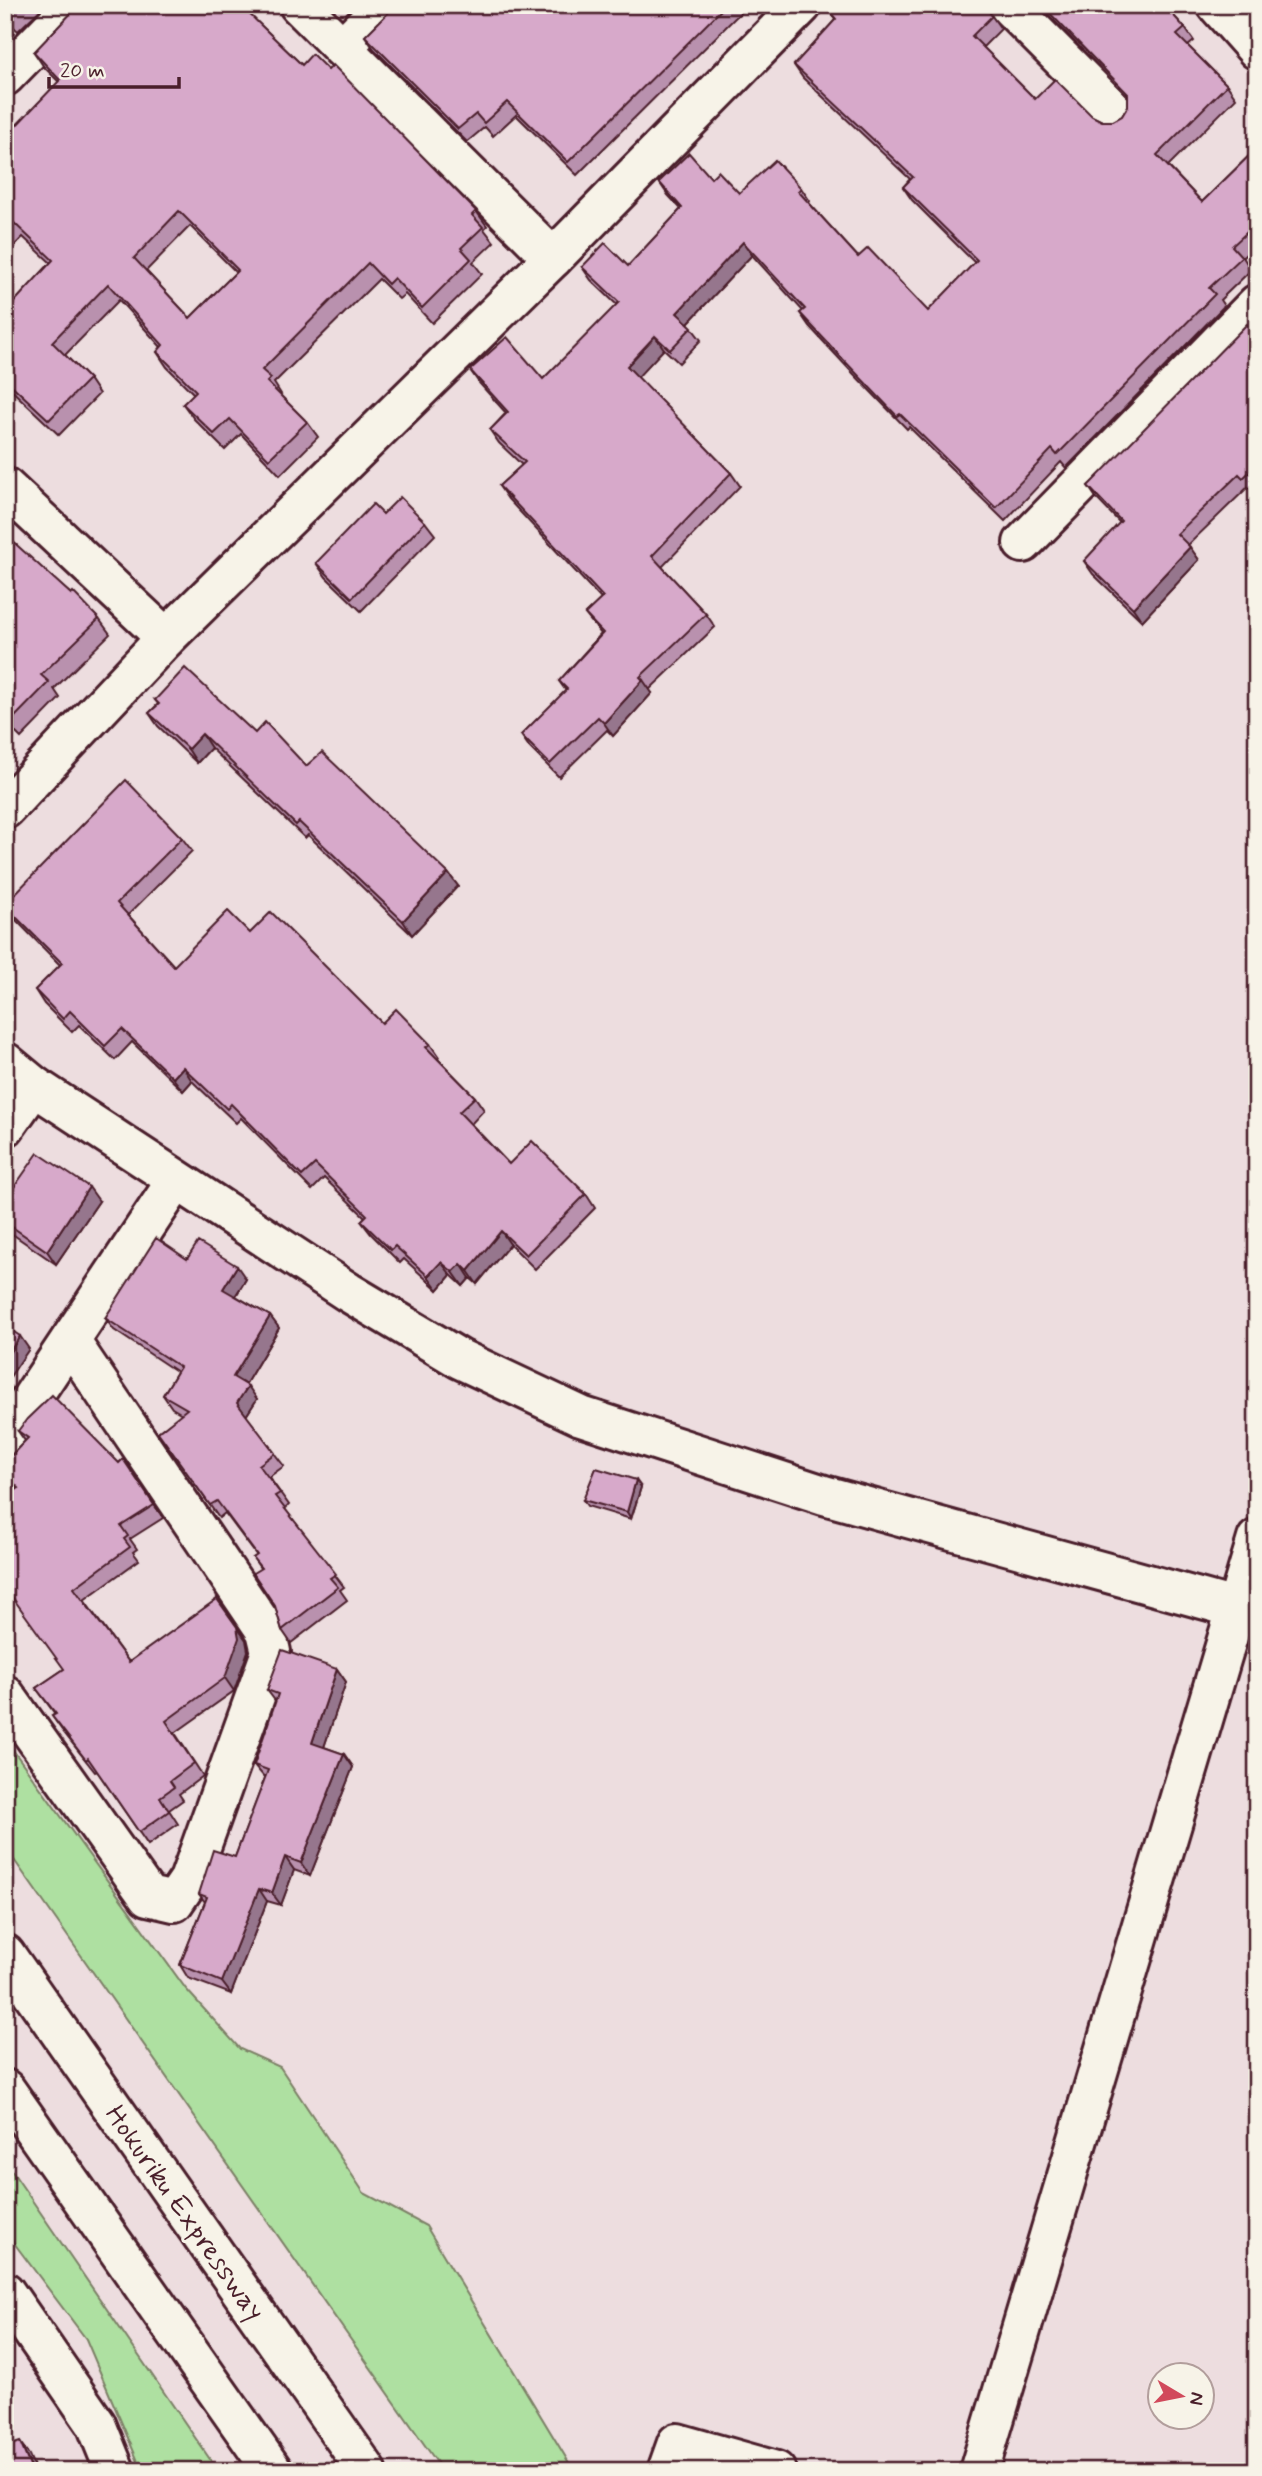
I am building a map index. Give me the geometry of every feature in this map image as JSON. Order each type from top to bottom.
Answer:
[{"type":"main road","points":[[5,76],[74,5]]},
{"type":"main road","points":[[299,5],[553,258]]},
{"type":"main road","points":[[342,48],[384,5]]},
{"type":"main road","points":[[9,798],[166,638],[553,258],[802,5]]},
{"type":"main road","points":[[1008,5],[1116,113]]},
{"type":"main road","points":[[1217,5],[1257,50]]},
{"type":"main road","points":[[1023,543],[1257,304]]},
{"type":"main road","points":[[5,487],[166,638]]},
{"type":"main road","points":[[5,1062],[34,1086],[176,1181],[460,1359],[581,1416],[824,1495],[1246,1611]]},
{"type":"main road","points":[[5,1127],[34,1086]]},
{"type":"main road","points":[[5,1438],[176,1181]]},
{"type":"main road","points":[[5,1695],[148,1896],[174,1902],[190,1880],[271,1652],[266,1631],[70,1341]]},
{"type":"main road","points":[[979,2471],[1246,1611],[1257,1539]]},
{"type":"main road","name":"Hokuriku Expressway","points":[[5,1954],[367,2471]]},
{"type":"main road","points":[[5,2088],[273,2471]]},
{"type":"main road","points":[[5,2292],[96,2424],[115,2471]]},
{"type":"main road","points":[[667,2471],[677,2443],[776,2471]]},
{"type":"green space","points":[[5,1739],[186,1989],[240,2049],[280,2067],[364,2193],[426,2226],[574,2471],[443,2471],[5,1847]]},
{"type":"green space","points":[[5,2161],[218,2471],[142,2471],[86,2339],[5,2231]]},
{"type":"building","points":[[5,5],[19,5],[7,16]]},
{"type":"building","points":[[79,5],[240,5],[302,65],[312,54],[328,70],[333,65],[476,211],[472,215],[483,227],[461,248],[471,259],[422,308],[394,278],[388,284],[368,263],[262,370],[271,378],[267,382],[307,422],[269,459],[230,419],[214,434],[183,404],[196,391],[157,352],[163,345],[108,284],[52,342],[89,379],[49,420],[5,379],[5,312],[53,260],[12,221],[5,229],[5,123],[12,130],[60,80],[34,52]],"holes":[[[179,211],[238,270],[190,318],[134,258]]]},
{"type":"building","points":[[396,5],[726,5],[568,162],[507,102],[484,123],[476,114],[458,129],[365,36]]},
{"type":"building","points":[[838,5],[984,5],[992,16],[972,36],[1035,99],[1055,79],[1092,116],[1102,121],[1113,121],[1122,116],[1128,106],[1128,94],[1042,5],[1164,5],[1185,28],[1177,35],[1227,85],[1157,155],[1202,202],[1257,148],[1257,223],[1232,246],[1242,257],[1209,288],[1215,294],[1057,455],[1052,449],[996,508],[900,414],[897,416],[800,313],[805,309],[743,242],[677,313],[692,327],[670,350],[655,336],[627,366],[731,473],[652,556],[706,614],[640,677],[643,680],[604,723],[598,717],[550,764],[521,735],[567,689],[559,681],[603,633],[585,614],[603,597],[499,486],[525,462],[490,430],[508,412],[470,370],[507,337],[543,379],[619,302],[582,267],[605,243],[628,266],[682,208],[659,182],[689,153],[711,178],[718,171],[739,193],[775,160],[801,188],[798,191],[858,257],[868,248],[928,311],[977,260],[903,187],[913,177],[794,65],[836,19],[831,13]]},
{"type":"building","points":[[1247,324],[1257,333],[1257,465],[1243,478],[1239,474],[1177,534],[1190,547],[1133,608],[1084,561],[1121,521],[1088,486]]},
{"type":"building","points":[[400,497],[425,522],[352,598],[316,563],[373,504],[383,514]]},
{"type":"building","points":[[9,538],[71,594],[73,592],[99,619],[41,675],[49,682],[10,722],[5,717],[5,542]]},
{"type":"building","points":[[185,668],[255,733],[265,722],[306,766],[322,752],[448,873],[403,921],[299,822],[296,825],[202,734],[188,749],[149,713],[159,704],[155,700]]},
{"type":"building","points":[[126,780],[182,838],[117,903],[174,966],[228,911],[250,933],[271,912],[382,1023],[396,1009],[430,1044],[426,1047],[475,1097],[459,1112],[509,1164],[532,1141],[586,1194],[526,1255],[501,1231],[468,1271],[461,1264],[453,1272],[441,1262],[428,1276],[395,1246],[391,1250],[361,1221],[367,1215],[315,1164],[302,1176],[231,1104],[227,1109],[183,1067],[173,1078],[122,1029],[105,1046],[70,1011],[63,1019],[35,990],[62,963],[5,904]]},
{"type":"building","points":[[38,1153],[89,1187],[47,1251],[5,1222],[5,1200]]},
{"type":"building","points":[[156,1238],[187,1259],[198,1242],[237,1266],[223,1289],[270,1316],[233,1377],[248,1386],[237,1403],[275,1453],[259,1465],[280,1493],[275,1496],[336,1574],[330,1578],[338,1587],[282,1630],[275,1606],[253,1573],[261,1568],[253,1558],[257,1555],[217,1501],[210,1505],[158,1432],[187,1409],[163,1395],[180,1367],[105,1318]]},
{"type":"building","points":[[5,1326],[20,1336],[5,1359]]},
{"type":"building","points":[[52,1395],[119,1463],[123,1459],[154,1505],[121,1526],[128,1536],[124,1539],[130,1547],[74,1588],[129,1662],[217,1599],[237,1627],[239,1638],[225,1678],[166,1721],[194,1763],[170,1781],[174,1787],[160,1797],[169,1811],[139,1832],[88,1758],[86,1760],[52,1716],[56,1714],[36,1688],[64,1669],[5,1587],[5,1497],[19,1488],[5,1475],[5,1462],[28,1438],[18,1431]]},
{"type":"building","points":[[596,1468],[636,1480],[627,1512],[583,1500]]},
{"type":"building","points":[[282,1650],[337,1669],[312,1743],[344,1754],[301,1863],[285,1857],[272,1893],[259,1889],[222,1982],[180,1965],[207,1897],[199,1894],[213,1850],[235,1857],[268,1770],[254,1765],[278,1694],[267,1690]]},
{"type":"building","points":[[20,2442],[32,2471],[5,2471],[5,2447]]}]
